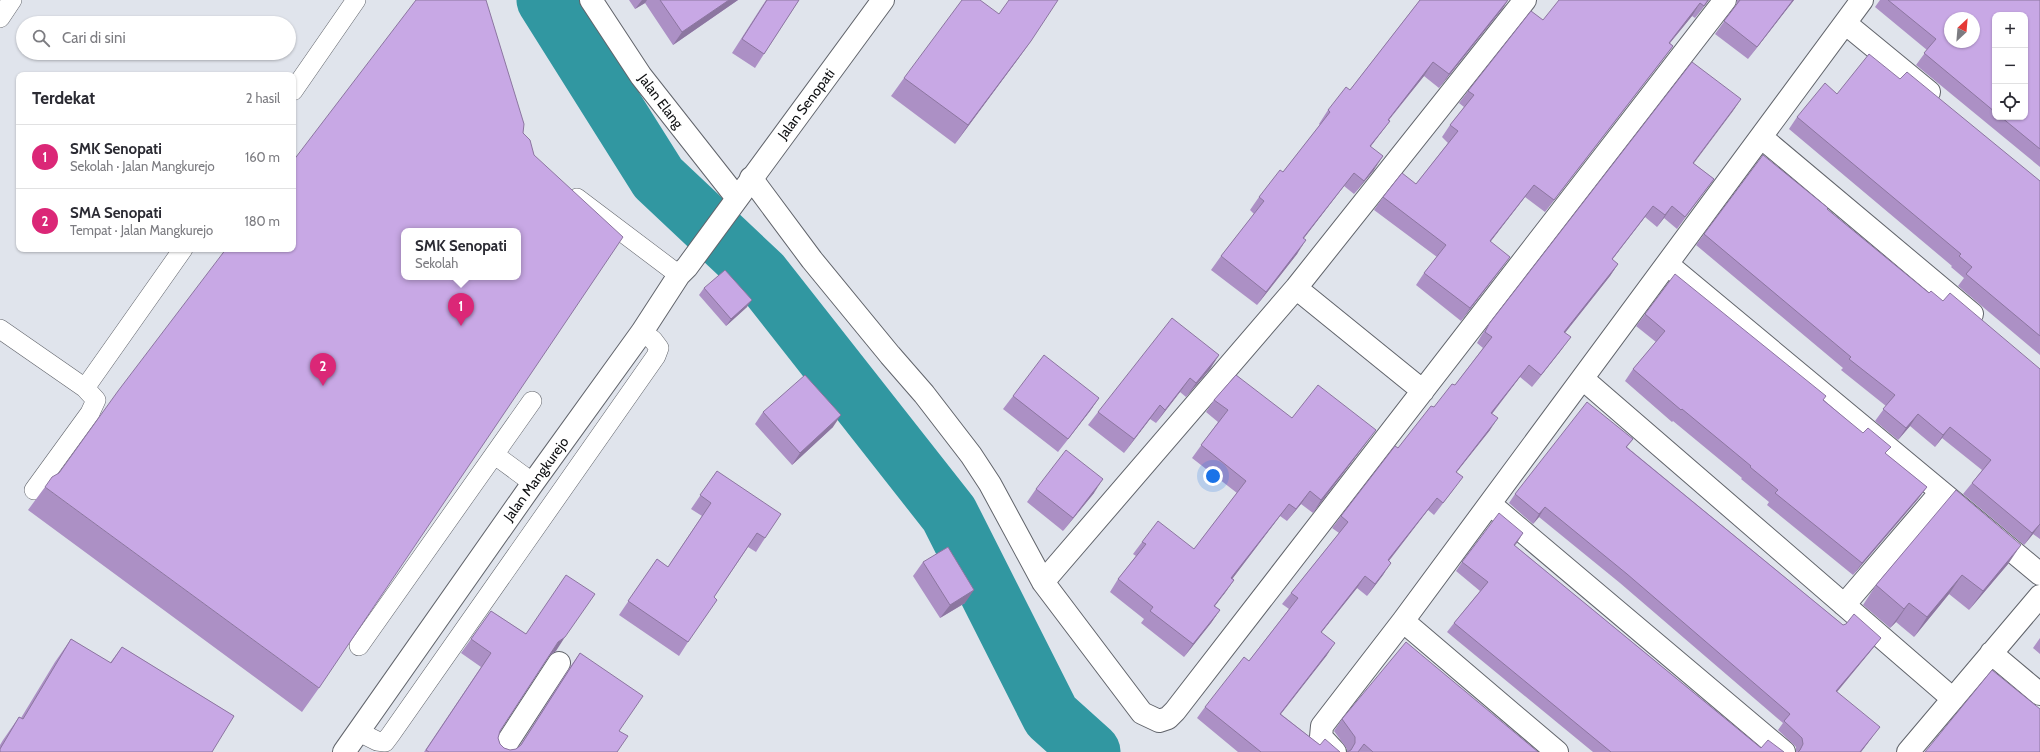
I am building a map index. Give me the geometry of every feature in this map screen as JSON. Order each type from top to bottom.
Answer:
[{"type":"street","name":"Jalan Elang","points":[[591,0],[641,76],[733,203]]},
{"type":"street","name":"Jalan Senopati","points":[[733,203],[883,0]]},
{"type":"street","points":[[1043,582],[1296,288],[1525,0]]},
{"type":"street","points":[[751,178],[812,260],[924,394],[971,455],[990,484],[1043,582],[1142,713],[1159,721],[1168,718],[1725,0]]},
{"type":"street","points":[[1335,752],[1321,737],[1322,726],[1403,621],[1583,379],[1862,0]]},
{"type":"street","points":[[1846,23],[1943,103]]},
{"type":"street","points":[[1761,138],[1985,326]]},
{"type":"street","name":"Jalan Mangkurejo","points":[[344,752],[461,584],[733,203]]},
{"type":"street","points":[[1667,264],[2040,574]]},
{"type":"street","points":[[1296,288],[1423,391]]},
{"type":"street","points":[[1583,379],[1953,699]]},
{"type":"street","points":[[1844,605],[1941,492]]},
{"type":"street","points":[[1490,504],[1784,752]]},
{"type":"street","points":[[1908,752],[2040,596]]},
{"type":"street","points":[[1403,621],[1557,752]]},
{"type":"street","points":[[1992,653],[2040,694]]},
{"type":"street","points":[[501,752],[559,663]]},
{"type":"lane","points":[[0,18],[12,0]]},
{"type":"lane","points":[[296,87],[356,0]]},
{"type":"lane","points":[[565,189],[683,271]]},
{"type":"lane","points":[[85,388],[181,252]]},
{"type":"lane","points":[[0,329],[85,388],[96,400],[90,413],[34,490]]},
{"type":"lane","points":[[358,732],[378,741],[385,742],[656,356],[659,348],[653,340],[642,332]]},
{"type":"lane","points":[[359,646],[532,401]]},
{"type":"lane","points":[[556,451],[578,467]]},
{"type":"lane","points":[[494,455],[533,483]]},
{"type":"lane","points":[[461,584],[485,601]]},
{"type":"building","points":[[416,0],[486,0],[524,124],[523,133],[530,140],[534,155],[623,237],[319,688],[45,487],[52,477],[59,473],[118,391],[224,252],[296,252],[296,157]]},
{"type":"building","points":[[660,0],[729,0],[682,32]]},
{"type":"building","points":[[767,0],[799,0],[764,54],[742,39]]},
{"type":"building","points":[[962,0],[980,0],[999,14],[1009,0],[1058,0],[1031,41],[968,125],[904,78]]},
{"type":"building","points":[[1420,0],[1508,0],[1449,74],[1433,62],[1370,146],[1383,156],[1364,181],[1354,173],[1303,238],[1306,240],[1266,292],[1221,256],[1264,201],[1259,197],[1280,170],[1283,172],[1330,112],[1328,110],[1346,87],[1350,90]]},
{"type":"building","points":[[1559,0],[1708,0],[1704,6],[1700,3],[1669,43],[1673,46],[1554,200],[1534,185],[1490,241],[1510,257],[1470,308],[1424,273],[1446,245],[1383,197],[1402,173],[1416,184],[1458,131],[1450,125],[1474,95],[1468,91],[1531,11],[1543,20]]},
{"type":"building","points":[[1740,0],[1793,0],[1757,47],[1724,21]]},
{"type":"building","points":[[1888,0],[2040,0],[2040,149],[2005,120],[2028,120],[2028,12],[1992,12],[1992,110],[1924,53],[1936,39]]},
{"type":"building","points":[[1869,54],[1900,79],[1907,72],[2040,181],[2040,336],[1966,274],[1972,267],[1959,256],[1961,254],[1797,117],[1825,83],[1837,94]]},
{"type":"building","points":[[1692,62],[1741,99],[1693,163],[1714,179],[1685,217],[1672,206],[1665,215],[1653,206],[1612,259],[1618,264],[1564,332],[1571,337],[1541,375],[1529,365],[1491,413],[1498,418],[1456,472],[1463,477],[1443,503],[1437,498],[1388,560],[1391,563],[1375,584],[1365,576],[1321,632],[1335,643],[1280,714],[1320,745],[1325,739],[1340,752],[1261,752],[1205,707],[1244,657],[1249,661],[1298,598],[1291,593],[1348,522],[1341,516],[1395,446],[1398,448],[1431,406],[1434,407],[1452,384],[1455,385],[1492,337],[1485,332],[1489,324]]},
{"type":"building","points":[[1763,155],[1929,293],[1931,291],[1943,301],[1950,293],[2040,369],[2040,524],[2032,533],[1972,483],[1991,460],[1950,427],[1943,435],[1918,414],[1906,428],[1883,409],[1895,395],[1849,359],[1851,357],[1704,234]]},
{"type":"building","points":[[725,270],[752,300],[731,319],[704,288]]},
{"type":"building","points":[[1675,274],[1826,396],[1823,400],[1863,433],[1868,428],[1891,447],[1885,453],[1927,487],[1862,563],[1775,493],[1778,490],[1750,467],[1751,466],[1633,369],[1665,331],[1645,314]]},
{"type":"building","points":[[1172,318],[1219,355],[1196,383],[1190,378],[1165,410],[1160,405],[1134,439],[1098,412]]},
{"type":"building","points":[[1044,355],[1099,398],[1068,439],[1013,396]]},
{"type":"building","points":[[805,375],[841,415],[800,453],[763,412]]},
{"type":"building","points":[[1236,375],[1292,418],[1318,385],[1376,430],[1321,500],[1310,491],[1296,509],[1289,504],[1231,578],[1234,580],[1214,606],[1220,610],[1193,644],[1150,611],[1153,607],[1118,579],[1146,544],[1142,542],[1158,521],[1194,549],[1246,481],[1201,445],[1228,410],[1214,400]]},
{"type":"building","points":[[1587,402],[1633,439],[1626,447],[1843,625],[1846,624],[1854,614],[1881,638],[1836,691],[1880,727],[1860,752],[1798,752],[1803,744],[1802,738],[1784,721],[1790,714],[1627,574],[1545,507],[1539,514],[1515,494]]},
{"type":"building","points":[[1066,450],[1103,479],[1073,518],[1036,489]]},
{"type":"building","points":[[717,471],[781,514],[765,538],[757,533],[714,597],[717,600],[688,642],[628,601],[657,559],[668,567],[711,503],[700,495]]},
{"type":"building","points":[[1956,490],[2021,545],[1983,591],[1962,575],[1927,617],[1909,603],[1904,609],[1876,585]]},
{"type":"building","points":[[1499,513],[1523,533],[1514,545],[1761,748],[1768,740],[1784,752],[1611,752],[1454,623],[1488,582],[1462,562]]},
{"type":"building","points":[[948,547],[974,590],[950,605],[923,562]]},
{"type":"building","points":[[566,575],[595,594],[565,637],[558,642],[500,731],[498,738],[500,744],[504,748],[510,750],[516,749],[521,745],[580,653],[643,696],[619,731],[628,736],[617,752],[429,752],[426,750],[491,653],[471,639],[491,611],[526,634]]},
{"type":"building","points":[[71,639],[111,663],[122,647],[234,716],[212,752],[0,752],[0,749],[19,717],[23,719]]},
{"type":"building","points":[[1406,642],[1538,752],[1373,752],[1364,744],[1358,752],[1347,752],[1351,750],[1355,743],[1355,737],[1342,719]]},
{"type":"building","points":[[1992,670],[2040,709],[2040,752],[1925,752]]},
{"type":"waterway","points":[[546,0],[658,178],[761,275],[949,514],[1051,716],[1091,752]]},
{"type":"place","name":"SMK Senopati","points":[[461,326]]},
{"type":"place","name":"SMA Senopati","points":[[323,386]]}]
